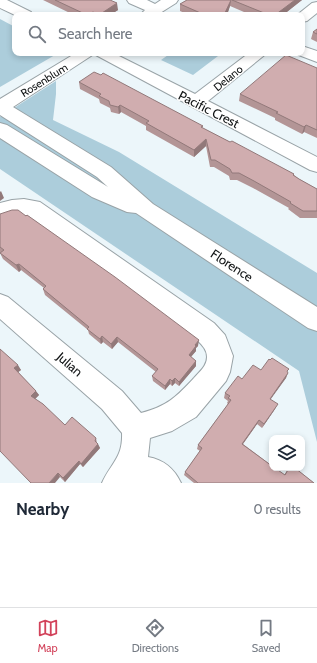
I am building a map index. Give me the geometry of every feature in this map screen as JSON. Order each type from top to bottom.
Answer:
[{"type":"street","points":[[134,0],[152,12],[171,0]]},
{"type":"street","points":[[0,2],[20,12]]},
{"type":"street","points":[[305,16],[317,6]]},
{"type":"street","points":[[305,52],[317,57]]},
{"type":"street","name":"Rosenblum","points":[[0,107],[82,56]]},
{"type":"street","name":"Pacific Crest","points":[[107,56],[317,165]]},
{"type":"street","name":"Delano","points":[[196,102],[255,56]]},
{"type":"street","name":"Florence","points":[[0,107],[104,172],[146,210],[317,320]]},
{"type":"street","name":"Florence","points":[[0,129],[99,192],[146,210]]},
{"type":"street","points":[[0,214],[9,209],[22,206],[33,208],[205,332],[216,343],[220,356],[217,372],[186,407],[162,421],[136,428],[137,443],[123,475],[155,473],[166,483]]},
{"type":"street","name":"Julian","points":[[0,304],[112,400],[136,428]]},
{"type":"shaded area","points":[[0,19],[12,25],[12,56],[53,56],[0,87]]},
{"type":"shaded area","points":[[167,56],[218,56],[193,75],[161,60]]},
{"type":"shaded area","points":[[56,81],[53,120],[119,152],[317,273],[317,442],[299,371],[0,169],[0,117]]},
{"type":"building","points":[[55,0],[110,0],[117,3],[104,12],[81,12]]},
{"type":"building","points":[[187,0],[231,0],[225,12],[198,12],[180,4]]},
{"type":"building","points":[[232,0],[295,0],[279,12],[262,12]]},
{"type":"building","points":[[285,56],[288,56],[317,68],[317,130],[306,125],[304,127],[276,113],[278,112],[240,94]]},
{"type":"building","points":[[94,72],[101,75],[103,73],[203,126],[201,127],[230,142],[232,141],[294,174],[293,175],[299,179],[317,189],[317,211],[303,211],[290,203],[291,202],[254,181],[239,173],[232,173],[230,169],[215,160],[211,160],[206,139],[194,150],[146,123],[149,121],[120,105],[118,107],[110,105],[109,101],[99,96],[101,94],[79,82]]},
{"type":"building","points":[[12,210],[18,210],[26,216],[27,215],[115,277],[199,340],[189,355],[196,361],[179,382],[175,378],[172,381],[170,379],[165,386],[152,376],[158,369],[117,337],[111,344],[102,336],[100,339],[87,329],[89,327],[43,289],[46,286],[19,264],[16,265],[0,253],[4,250],[0,247],[0,214]]},
{"type":"building","points":[[0,349],[18,365],[14,368],[36,391],[31,396],[43,404],[65,425],[72,417],[96,438],[95,441],[98,444],[81,464],[79,461],[63,478],[58,473],[49,483],[31,483],[0,451]]},
{"type":"building","points":[[272,358],[289,369],[287,371],[288,373],[270,399],[278,404],[264,424],[259,420],[242,444],[269,464],[269,471],[279,471],[285,475],[287,471],[299,471],[314,483],[198,483],[185,472],[202,448],[198,445],[231,400],[228,398],[230,396],[225,393],[238,376],[242,379],[253,365],[261,370],[269,359],[270,360]]}]
